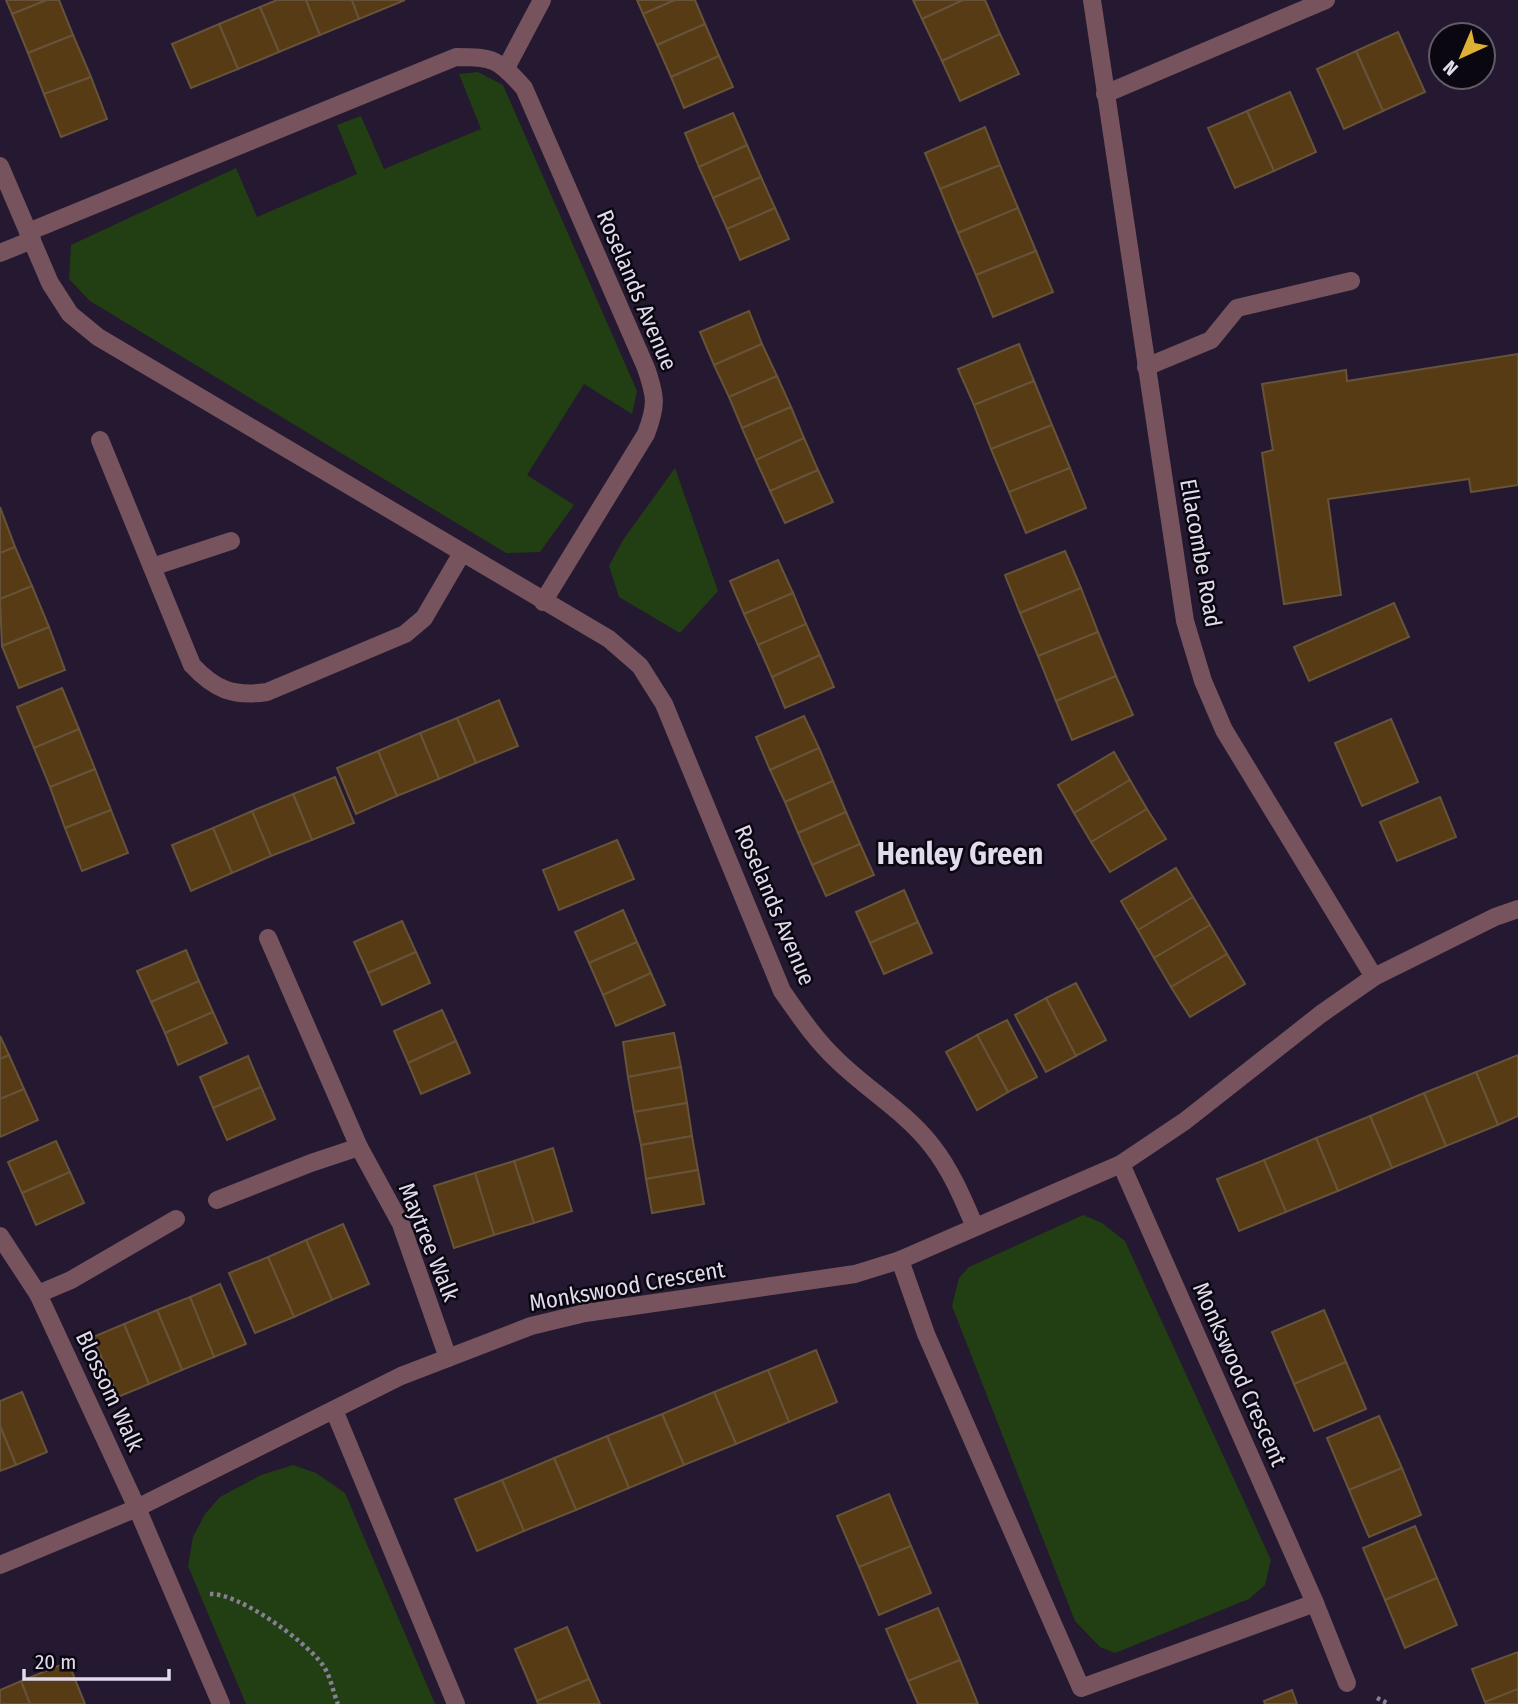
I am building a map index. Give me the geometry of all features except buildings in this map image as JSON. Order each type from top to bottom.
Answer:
[{"type":"street","points":[[0,253],[30,236],[456,57],[485,57],[506,68],[542,0]]},
{"type":"street","name":"Ellacombe Road","points":[[1092,0],[1185,621],[1203,681],[1224,730],[1374,977]]},
{"type":"street","points":[[1105,94],[1326,0]]},
{"type":"street","name":"Roselands Avenue","points":[[506,68],[524,88],[654,391],[655,410],[646,434],[543,602]]},
{"type":"street","name":"Roselands Avenue","points":[[0,166],[50,283],[70,314],[99,337],[609,639],[640,666],[664,704],[782,991],[807,1028],[836,1059],[901,1114],[932,1145],[957,1184],[975,1227]]},
{"type":"street","points":[[1146,367],[1211,340],[1237,308],[1351,281]]},
{"type":"street","points":[[100,440],[192,665],[206,681],[227,690],[246,695],[267,692],[405,634],[424,618],[462,553]]},
{"type":"street","points":[[152,567],[231,541]]},
{"type":"street","name":"Monkswood Crescent","points":[[0,1565],[137,1508],[401,1376],[531,1326],[585,1313],[855,1274],[900,1260],[1121,1164],[1185,1121],[1321,1014],[1374,977],[1495,917],[1518,909]]},
{"type":"street","name":"Maytree Walk","points":[[268,938],[359,1147],[401,1224],[448,1358]]},
{"type":"street","points":[[217,1200],[359,1147]]},
{"type":"street","name":"Monkswood Crescent","points":[[1121,1164],[1315,1603],[1347,1683]]},
{"type":"street","points":[[38,1294],[71,1280],[176,1219]]},
{"type":"street","name":"Blossom Walk","points":[[0,1236],[38,1294],[137,1508]]},
{"type":"street","points":[[900,1260],[926,1334],[1084,1696],[1315,1603]]},
{"type":"street","points":[[334,1410],[456,1704]]},
{"type":"street","points":[[137,1508],[220,1704]]},
{"type":"path","points":[[174,1594],[221,1593],[274,1620],[323,1665],[338,1704]]},
{"type":"green space","points":[[478,72],[503,85],[637,391],[632,414],[584,384],[527,475],[574,505],[540,552],[506,553],[90,301],[69,279],[71,245],[236,168],[257,217],[357,174],[337,125],[361,116],[384,169],[481,129],[459,74]]},
{"type":"green space","points":[[675,468],[718,591],[680,633],[619,597],[609,566],[623,540]]},
{"type":"green space","points":[[1083,1215],[1102,1223],[1125,1241],[1271,1560],[1265,1585],[1249,1599],[1115,1653],[1100,1647],[1075,1621],[952,1306],[959,1278],[969,1267]]},
{"type":"green space","points":[[293,1465],[316,1473],[345,1493],[435,1704],[246,1704],[188,1566],[193,1537],[205,1514],[220,1497],[261,1475]]},
{"type":"district","name":"Henley Green","points":[[960,854]]}]
